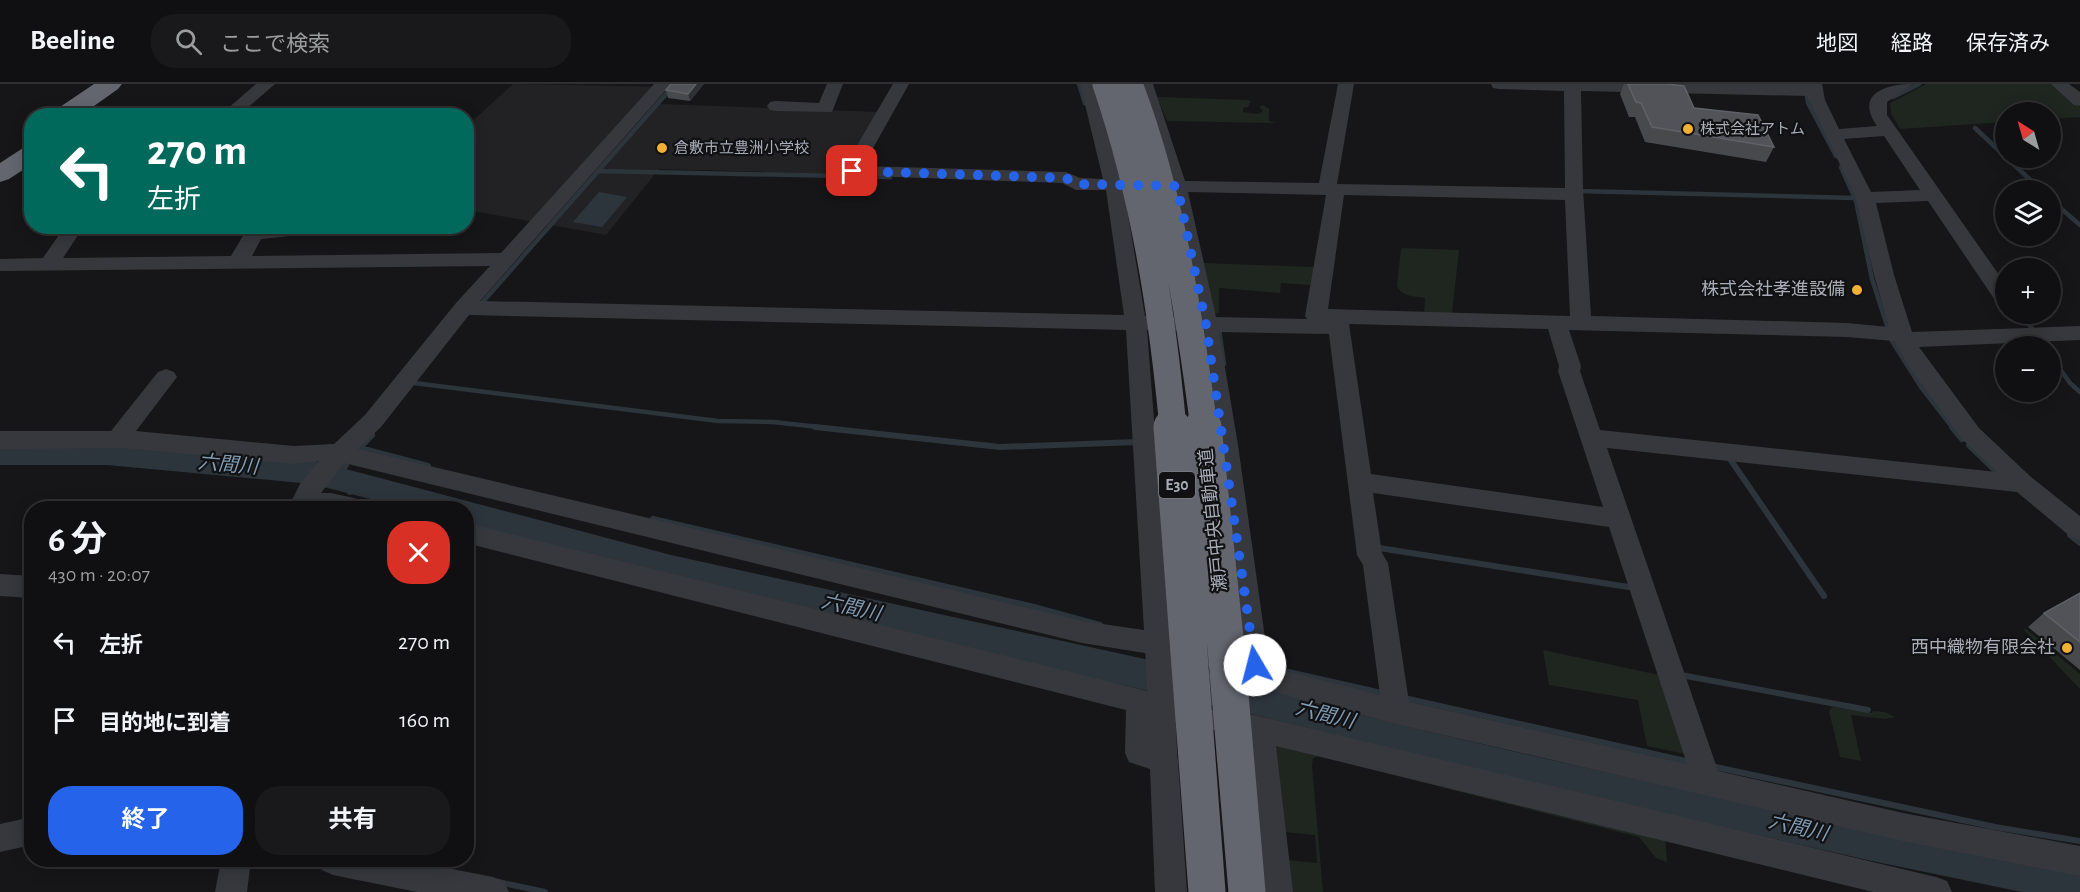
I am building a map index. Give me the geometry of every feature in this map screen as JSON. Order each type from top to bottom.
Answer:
[{"type":"highway","points":[[75,108],[110,84]]},
{"type":"highway","points":[[98,108],[133,84]]},
{"type":"highway","name":"瀬戸中央自動車道","points":[[1106,84],[1126,145],[1141,206],[1165,354],[1191,662],[1207,892]]},
{"type":"highway","name":"瀬戸中央自動車道","points":[[1130,84],[1150,144],[1166,205],[1194,355],[1206,445],[1229,670],[1247,892]]},
{"type":"highway","points":[[0,157],[24,141]]},
{"type":"highway","points":[[0,174],[24,158]]},
{"type":"street","points":[[237,108],[267,84]]},
{"type":"street","points":[[641,84],[663,84]]},
{"type":"street","points":[[304,500],[337,456],[373,421],[505,259],[663,84]]},
{"type":"street","points":[[776,106],[826,108],[835,84]]},
{"type":"street","points":[[901,84],[852,171],[1066,178],[1076,184],[1574,192]]},
{"type":"street","points":[[1088,84],[1114,184],[1137,323],[1159,650],[1171,892]]},
{"type":"street","points":[[1145,84],[1161,126],[1177,186],[1206,325],[1255,665]]},
{"type":"street","points":[[1337,322],[1316,316],[1330,188],[1346,84]]},
{"type":"street","points":[[1499,84],[1810,89],[1865,198],[1897,335],[1971,434],[2013,482],[2080,530]]},
{"type":"street","points":[[1905,84],[1885,94],[1878,101],[1878,115],[1995,285]]},
{"type":"street","points":[[2059,84],[2080,101]]},
{"type":"street","points":[[1575,85],[1574,192],[1563,326],[1569,371],[1598,439],[1618,519],[1703,770]]},
{"type":"street","points":[[1835,135],[1889,130]]},
{"type":"street","points":[[1865,198],[1934,195]]},
{"type":"street","points":[[49,264],[70,234]]},
{"type":"street","points":[[238,262],[253,234]]},
{"type":"street","points":[[0,265],[505,259]]},
{"type":"street","points":[[463,308],[1206,325],[1337,322],[1847,330],[1897,335],[2080,333]]},
{"type":"street","points":[[1337,322],[1366,482],[1370,555],[1375,563],[1394,701]]},
{"type":"street","points":[[2022,324],[2032,335]]},
{"type":"street","points":[[117,439],[166,377]]},
{"type":"street","points":[[0,440],[117,439],[294,455],[316,452],[337,456],[1159,650],[1255,665],[1282,682],[1394,701],[1703,770],[1903,827],[2080,861]]},
{"type":"street","points":[[1598,439],[2013,482]]},
{"type":"street","points":[[1366,482],[1618,519]]},
{"type":"street","points":[[474,535],[1140,701],[1936,892]]},
{"type":"street","points":[[0,585],[24,586]]},
{"type":"street","points":[[1140,701],[1139,753],[1164,760]]},
{"type":"street","points":[[1260,730],[1277,892]]},
{"type":"street","points":[[0,838],[24,833]]},
{"type":"street","points":[[231,892],[235,867]]},
{"type":"street","points":[[368,867],[493,892]]},
{"type":"shaded area","name":"倉敷市立豊洲小学校","points":[[513,84],[674,87],[660,104],[879,112],[843,174],[659,169],[606,235],[474,211],[474,120]]},
{"type":"shaded area","points":[[1926,84],[2052,84],[2080,107],[2080,117],[2061,118],[2061,102],[1995,102],[1995,123],[1900,129],[1891,113],[1890,103]]},
{"type":"shaded area","points":[[1157,97],[1251,101],[1248,107],[1243,108],[1243,112],[1258,114],[1263,111],[1259,107],[1263,105],[1269,109],[1269,121],[1276,123],[1167,121]]},
{"type":"shaded area","points":[[1401,248],[1459,250],[1452,313],[1424,314],[1425,298],[1409,295],[1399,290],[1397,286]]},
{"type":"shaded area","points":[[1203,263],[1314,267],[1311,285],[1281,283],[1280,293],[1219,288],[1219,313],[1213,313]]},
{"type":"shaded area","points":[[2023,629],[2026,629],[2080,674],[2080,689]]},
{"type":"shaded area","points":[[1543,650],[1664,676],[1690,755],[1647,746],[1638,700],[1549,685]]},
{"type":"shaded area","points":[[1832,707],[1871,713],[1873,711],[1885,712],[1895,717],[1885,719],[1851,715],[1861,761],[1840,757],[1829,711]]},
{"type":"shaded area","points":[[1268,740],[1665,835],[1667,862],[1656,858],[1639,837],[1319,756],[1313,758],[1312,766],[1323,892],[1284,892]],"holes":[[[1284,832],[1315,835],[1317,863],[1288,860]]]},
{"type":"water","points":[[599,192],[627,197],[602,227],[573,222]]},
{"type":"water","points":[[1252,687],[1561,762],[2080,873],[2080,892],[2022,892],[1872,861],[1608,801],[1254,715]]},
{"type":"building","points":[[671,84],[696,84],[688,94],[666,90]]},
{"type":"building","points":[[1628,84],[1684,86],[1694,108],[1758,115],[1774,147],[1652,127],[1641,103],[1636,102]]},
{"type":"building","points":[[2080,593],[2080,642],[2044,613]]},
{"type":"waterway","points":[[598,171],[675,84]]},
{"type":"waterway","points":[[1079,84],[1085,103]]},
{"type":"waterway","points":[[1805,84],[1808,103],[1836,156]]},
{"type":"waterway","points":[[1893,97],[1919,84]]},
{"type":"waterway","points":[[1975,128],[2030,180]]},
{"type":"waterway","points":[[1841,167],[1855,198]]},
{"type":"waterway","points":[[480,305],[598,171]]},
{"type":"waterway","points":[[598,171],[890,177]]},
{"type":"waterway","points":[[1577,191],[1855,198]]},
{"type":"waterway","points":[[1855,198],[1872,279],[1892,341],[1921,387],[1953,428]]},
{"type":"waterway","points":[[2061,209],[2080,225]]},
{"type":"waterway","points":[[2029,324],[2037,336]]},
{"type":"waterway","points":[[1219,329],[1224,364]]},
{"type":"waterway","points":[[2061,370],[2080,392]]},
{"type":"waterway","points":[[414,383],[718,421],[773,422],[828,428]]},
{"type":"waterway","points":[[815,427],[1000,447],[1137,442]]},
{"type":"waterway","points":[[1952,427],[1962,439]]},
{"type":"waterway","points":[[358,450],[372,435]]},
{"type":"waterway","points":[[1969,445],[2001,476]]},
{"type":"waterway","points":[[360,448],[428,466]]},
{"type":"waterway","name":"六間川","points":[[0,454],[107,454],[312,472],[425,501]]},
{"type":"waterway","points":[[1730,459],[1824,596]]},
{"type":"waterway","points":[[336,477],[346,465]]},
{"type":"waterway","points":[[350,492],[359,483]]},
{"type":"waterway","name":"六間川","points":[[474,514],[671,569],[1295,708]]},
{"type":"waterway","points":[[653,519],[1030,606],[1100,625]]},
{"type":"waterway","points":[[2070,535],[2080,543]]},
{"type":"waterway","points":[[1379,548],[1635,588]]},
{"type":"waterway","points":[[1284,671],[1386,694]]},
{"type":"waterway","points":[[1681,675],[1868,710]]},
{"type":"waterway","points":[[1404,698],[1690,762]]},
{"type":"waterway","points":[[1711,766],[1995,827],[2080,841]]},
{"type":"waterway","points":[[498,882],[545,892]]},
{"type":"place","name":"株式会社アトム","points":[[1688,129]]},
{"type":"place","name":"倉敷市立豊洲小学校","points":[[662,148]]},
{"type":"place","name":"株式会社孝進設備","points":[[1857,290]]},
{"type":"place","name":"西中織物有限会社","points":[[2067,648]]},
{"type":"route","points":[[852,171],[1066,178],[1076,184],[1177,186],[1197,275],[1225,441],[1255,665]]}]
